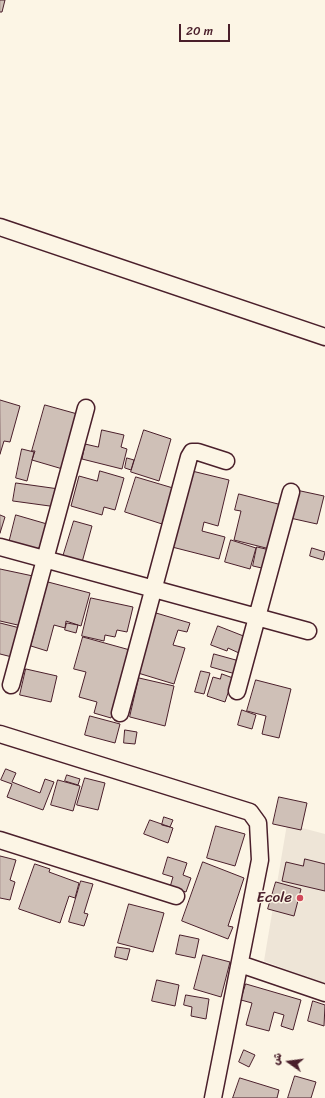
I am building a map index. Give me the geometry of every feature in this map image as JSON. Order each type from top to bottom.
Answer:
[{"type":"street","points":[[0,227],[325,337]]},
{"type":"street","points":[[11,686],[86,408]]},
{"type":"street","points":[[120,713],[153,588],[192,452],[198,452],[226,461]]},
{"type":"street","points":[[237,691],[291,492]]},
{"type":"street","points":[[0,546],[308,631]]},
{"type":"street","points":[[0,734],[250,812],[258,823],[260,860],[213,1098]]},
{"type":"street","points":[[0,840],[176,896]]},
{"type":"street","points":[[240,964],[325,993]]},
{"type":"shaded area","name":"Ecole","points":[[287,824],[325,834],[325,984],[264,961]]},
{"type":"building","points":[[0,0],[5,0],[2,12],[0,12]]},
{"type":"building","points":[[0,400],[20,406],[10,442],[4,441],[0,454]]},
{"type":"building","points":[[45,405],[81,415],[66,470],[32,460],[35,451],[32,451]]},
{"type":"building","points":[[102,430],[124,435],[121,447],[127,449],[122,469],[82,459],[85,444],[98,447]]},
{"type":"building","points":[[144,430],[171,439],[159,481],[131,472]]},
{"type":"building","points":[[22,449],[34,452],[27,481],[16,478]]},
{"type":"building","points":[[127,458],[134,460],[131,470],[125,468]]},
{"type":"building","points":[[100,471],[124,478],[115,510],[104,507],[102,515],[71,506],[79,476],[97,481]]},
{"type":"building","points":[[192,471],[229,480],[218,526],[204,522],[202,531],[225,537],[219,559],[172,547]]},
{"type":"building","points":[[136,477],[173,488],[162,524],[125,512]]},
{"type":"building","points":[[16,483],[59,489],[57,507],[13,501]]},
{"type":"building","points":[[296,490],[324,496],[317,524],[290,518]]},
{"type":"building","points":[[239,494],[282,505],[270,549],[234,540],[241,511],[235,510]]},
{"type":"building","points":[[0,515],[5,517],[0,533]]},
{"type":"building","points":[[16,515],[47,524],[40,551],[9,543]]},
{"type":"building","points":[[74,521],[92,526],[81,566],[62,560]]},
{"type":"building","points":[[231,540],[256,548],[250,569],[225,562]]},
{"type":"building","points":[[257,547],[270,550],[266,569],[253,566]]},
{"type":"building","points":[[312,548],[325,552],[323,560],[310,556]]},
{"type":"building","points":[[0,569],[33,576],[22,626],[0,621]]},
{"type":"building","points":[[48,582],[90,593],[81,626],[66,621],[65,628],[54,625],[47,651],[31,646]]},
{"type":"building","points":[[91,598],[133,607],[127,632],[117,630],[115,637],[105,635],[104,641],[82,636]]},
{"type":"building","points":[[156,613],[190,623],[187,632],[178,630],[173,645],[185,648],[174,684],[138,673]]},
{"type":"building","points":[[0,623],[20,628],[12,657],[0,654]]},
{"type":"building","points":[[67,623],[78,625],[76,633],[65,630]]},
{"type":"building","points":[[218,626],[246,637],[239,653],[228,648],[227,651],[211,645]]},
{"type":"building","points":[[83,637],[130,650],[111,718],[94,713],[97,702],[79,697],[86,672],[74,669]]},
{"type":"building","points":[[214,654],[243,662],[239,675],[211,667]]},
{"type":"building","points":[[26,669],[57,676],[51,702],[20,695]]},
{"type":"building","points":[[201,671],[210,673],[204,694],[195,692]]},
{"type":"building","points":[[222,674],[233,678],[225,702],[207,696],[213,677],[220,679]]},
{"type":"building","points":[[139,678],[174,686],[165,726],[130,717]]},
{"type":"building","points":[[256,680],[291,689],[279,738],[262,734],[266,716],[247,711]]},
{"type":"building","points":[[242,710],[256,715],[252,729],[238,725]]},
{"type":"building","points":[[90,716],[120,724],[115,743],[85,735]]},
{"type":"building","points":[[125,730],[137,732],[135,744],[124,743]]},
{"type":"building","points":[[6,769],[16,773],[12,782],[40,793],[45,779],[54,782],[43,810],[7,797],[12,784],[1,780]]},
{"type":"building","points":[[67,775],[80,779],[78,785],[65,781]]},
{"type":"building","points":[[85,778],[105,783],[98,810],[77,805]]},
{"type":"building","points":[[58,780],[80,786],[73,811],[51,805]]},
{"type":"building","points":[[279,797],[307,803],[301,830],[273,824]]},
{"type":"building","points":[[164,817],[173,820],[170,827],[162,825]]},
{"type":"building","points":[[150,820],[173,828],[168,843],[144,834]]},
{"type":"building","points":[[216,826],[245,834],[235,866],[207,858]]},
{"type":"building","points":[[0,856],[16,860],[10,880],[15,882],[10,900],[0,898]]},
{"type":"building","points":[[168,857],[187,863],[183,875],[191,878],[186,892],[170,887],[173,877],[163,874]]},
{"type":"building","points":[[305,859],[325,864],[325,891],[282,881],[286,862],[303,866]]},
{"type":"building","points":[[203,862],[244,878],[228,926],[233,927],[228,939],[182,921]]},
{"type":"building","points":[[35,864],[50,869],[49,872],[79,883],[75,898],[69,896],[60,923],[19,909]]},
{"type":"building","points":[[81,881],[93,884],[84,913],[88,914],[84,926],[69,922]]},
{"type":"building","points":[[276,882],[301,889],[294,916],[268,909]]},
{"type":"building","points":[[129,904],[164,913],[153,952],[118,943]]},
{"type":"building","points":[[180,935],[199,939],[195,958],[176,954]]},
{"type":"building","points":[[117,947],[130,949],[127,960],[115,957]]},
{"type":"building","points":[[203,955],[230,962],[221,997],[194,989]]},
{"type":"building","points":[[157,980],[179,985],[175,1006],[152,1001]]},
{"type":"building","points":[[246,984],[301,1000],[293,1030],[281,1026],[284,1015],[274,1012],[269,1031],[246,1025],[252,1003],[241,1000]]},
{"type":"building","points":[[186,995],[209,999],[206,1019],[191,1016],[192,1007],[184,1005]]},
{"type":"building","points":[[313,1001],[325,1005],[324,1026],[308,1021]]},
{"type":"building","points":[[244,1050],[255,1055],[249,1067],[239,1062]]},
{"type":"building","points":[[295,1076],[316,1082],[311,1098],[288,1098]]},
{"type":"building","points":[[240,1078],[279,1090],[277,1098],[233,1098]]},
{"type":"place","name":"Ecole","points":[[300,898]]}]
